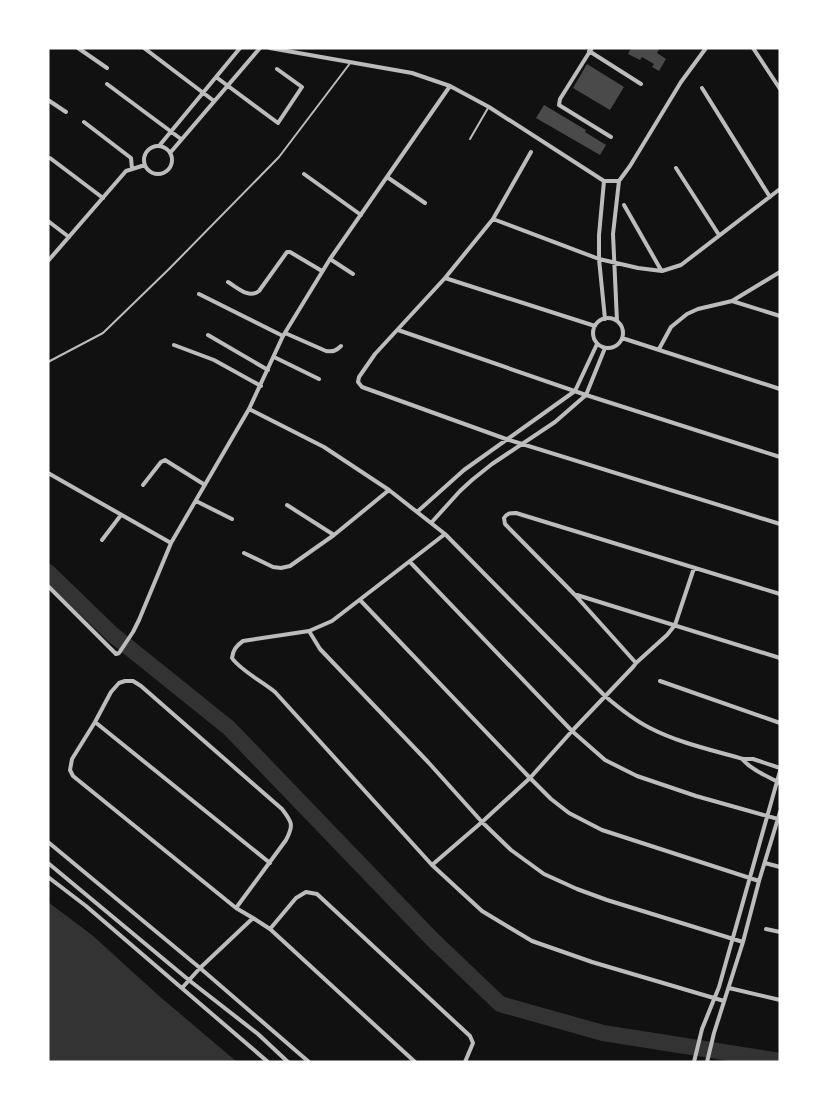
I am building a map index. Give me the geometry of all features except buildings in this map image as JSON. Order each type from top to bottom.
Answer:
[{"type":"street","points":[[78,48],[107,68]]},
{"type":"street","points":[[144,48],[214,101]]},
{"type":"street","points":[[159,146],[240,48]]},
{"type":"street","points":[[170,153],[260,48]]},
{"type":"street","points":[[270,48],[412,73],[450,86],[489,107],[604,181],[619,181]]},
{"type":"street","points":[[617,321],[605,319],[597,322],[593,336],[597,344],[605,348],[616,346],[622,338],[621,327],[617,321],[613,234],[619,181],[681,82],[706,48]]},
{"type":"street","points":[[753,48],[780,89]]},
{"type":"street","points":[[611,137],[559,105],[560,99],[591,50],[641,84]]},
{"type":"street","points":[[216,77],[278,123],[302,87],[277,69]]},
{"type":"street","points":[[107,84],[181,139]]},
{"type":"street","points":[[48,586],[116,654],[119,653],[133,632],[171,543],[249,409],[284,334],[330,259],[450,86]]},
{"type":"street","points":[[702,88],[770,197]]},
{"type":"street","points":[[48,100],[66,112]]},
{"type":"street","points":[[84,122],[131,158],[132,169]]},
{"type":"street","points":[[159,146],[170,153],[170,166],[163,173],[154,173],[149,171],[144,159],[147,151],[159,146]]},
{"type":"street","points":[[531,152],[493,219],[445,278],[375,354],[358,377],[358,382],[362,387],[522,445],[780,524]]},
{"type":"street","points":[[50,158],[103,198]]},
{"type":"street","points":[[48,261],[126,171],[145,165]]},
{"type":"street","points":[[676,168],[719,235]]},
{"type":"street","points":[[304,174],[361,215]]},
{"type":"street","points":[[387,177],[425,203]]},
{"type":"street","points":[[604,181],[598,235],[605,319]]},
{"type":"street","points":[[493,219],[599,259],[638,268],[662,270],[681,265],[780,189]]},
{"type":"street","points":[[624,205],[662,270]]},
{"type":"street","points":[[48,221],[69,237]]},
{"type":"street","points":[[228,282],[252,295],[256,294],[287,252],[322,271]]},
{"type":"street","points":[[330,259],[353,274]]},
{"type":"street","points":[[659,349],[671,327],[687,314],[732,301],[780,272]]},
{"type":"street","points":[[445,278],[595,326]]},
{"type":"street","points":[[199,294],[326,351],[332,352],[341,346]]},
{"type":"street","points":[[732,301],[780,316]]},
{"type":"street","points":[[398,330],[575,392],[780,456]]},
{"type":"street","points":[[208,335],[268,370]]},
{"type":"street","points":[[622,338],[780,389]]},
{"type":"street","points":[[417,512],[464,470],[575,392],[597,344]]},
{"type":"street","points":[[174,345],[214,360],[261,386]]},
{"type":"street","points":[[431,523],[472,480],[555,422],[586,395],[605,348]]},
{"type":"street","points":[[273,357],[319,379]]},
{"type":"street","points":[[249,409],[324,447],[389,490],[445,534],[604,696],[631,716],[650,728],[675,738],[743,759],[753,759],[780,769],[719,987],[702,1029],[694,1062]]},
{"type":"street","points":[[143,485],[165,460],[205,485]]},
{"type":"street","points":[[48,473],[171,543]]},
{"type":"street","points":[[244,552],[273,567],[290,566],[334,535],[389,490]]},
{"type":"street","points":[[196,501],[232,519]]},
{"type":"street","points":[[287,505],[334,535]]},
{"type":"street","points":[[636,663],[575,595],[504,524],[506,515],[516,513],[780,594]]},
{"type":"street","points":[[102,540],[121,515]]},
{"type":"street","points":[[445,534],[332,621],[309,631],[243,641],[236,646],[232,658],[275,692],[432,865],[482,911],[532,941],[592,962],[724,1001]]},
{"type":"street","points":[[410,562],[572,731],[606,760],[637,776],[696,796],[778,819]]},
{"type":"street","points":[[432,865],[530,778],[604,696],[636,663],[667,636],[675,625],[694,568]]},
{"type":"street","points":[[575,595],[780,658]]},
{"type":"street","points":[[360,600],[551,800],[569,813],[602,830],[759,881]]},
{"type":"street","points":[[309,631],[320,649],[483,822],[511,850],[544,874],[607,900],[743,942]]},
{"type":"street","points":[[236,908],[286,840],[292,829],[290,819],[282,809],[141,687],[133,681],[119,683],[111,692],[72,759],[70,770],[73,776],[236,908],[270,929],[416,1062]]},
{"type":"street","points":[[660,681],[780,723]]},
{"type":"street","points":[[95,722],[270,863]]},
{"type":"street","points":[[743,759],[749,767],[778,782]]},
{"type":"street","points":[[707,1062],[780,812]]},
{"type":"street","points":[[48,842],[309,1062]]},
{"type":"street","points":[[48,863],[190,981],[258,1034],[288,1062]]},
{"type":"street","points":[[765,863],[780,867]]},
{"type":"street","points":[[48,877],[86,906],[268,1062]]},
{"type":"street","points":[[270,929],[296,898],[306,892],[317,894],[470,1036],[472,1043],[465,1062]]},
{"type":"street","points":[[182,988],[253,918]]},
{"type":"street","points":[[766,929],[780,932]]},
{"type":"street","points":[[729,988],[780,1000]]},
{"type":"lane","points":[[48,362],[103,333],[169,269],[279,157],[351,62]]},
{"type":"lane","points":[[470,139],[489,107]]},
{"type":"shaded area","points":[[48,902],[92,935],[237,1062],[48,1062]]},
{"type":"waterway","points":[[48,572],[112,634],[229,728],[432,939],[500,1004],[603,1033],[780,1061]]}]
